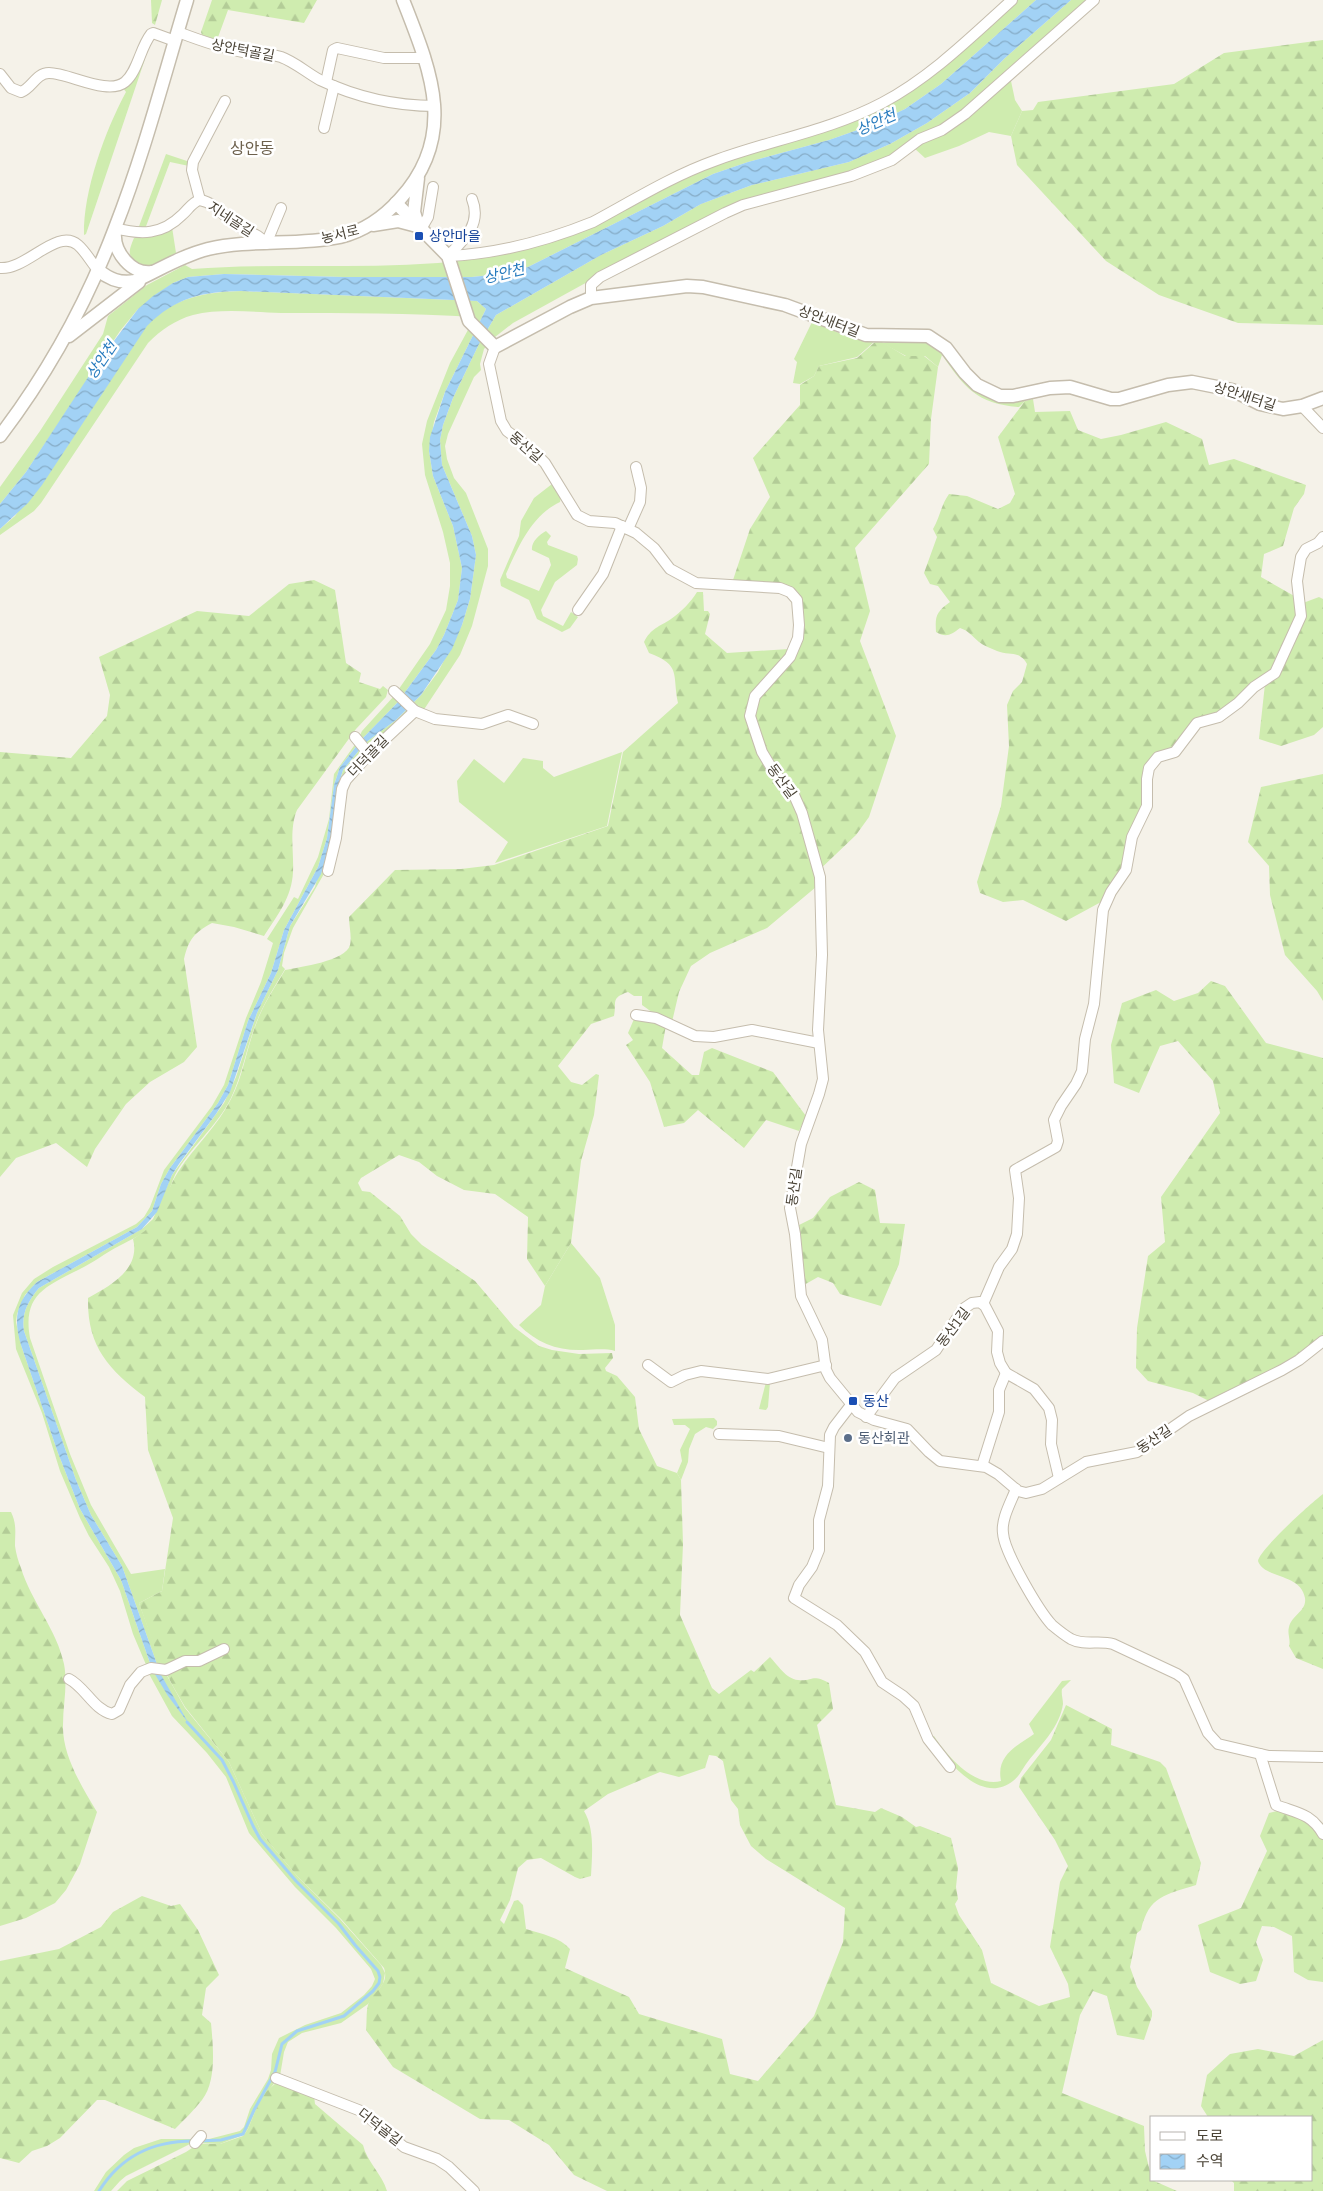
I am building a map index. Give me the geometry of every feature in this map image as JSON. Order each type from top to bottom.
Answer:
[{"type":"street","points":[[60,347],[98,270],[133,179],[187,0]]},
{"type":"street","name":"농서로","points":[[98,270],[119,282],[135,282],[182,258],[209,249],[330,238],[366,227],[396,203],[419,174],[432,137],[434,106],[432,82],[425,58],[403,0]]},
{"type":"street","points":[[449,259],[528,245],[574,230],[713,161],[760,145],[823,128],[864,112],[921,79],[1012,0]]},
{"type":"street","points":[[591,298],[590,287],[600,277],[725,213],[743,205],[851,176],[892,160],[920,139],[942,130],[965,114],[1094,0]]},
{"type":"street","name":"상안턱골길","points":[[0,74],[11,88],[21,92],[38,77],[48,73],[94,84],[120,85],[127,80],[153,33],[245,52],[264,53],[283,58],[330,84],[393,104],[434,106]]},
{"type":"street","points":[[324,128],[330,84],[330,55],[333,50],[338,48],[384,58],[425,58]]},
{"type":"street","points":[[200,200],[192,170],[193,162],[225,101]]},
{"type":"street","points":[[419,174],[414,217],[420,228]]},
{"type":"street","points":[[420,228],[428,217],[433,187]]},
{"type":"street","points":[[449,259],[470,233],[475,211],[472,199]]},
{"type":"street","name":"지네골길","points":[[115,228],[141,234],[159,229],[181,217],[193,204],[200,200],[214,205],[234,224],[260,237],[266,244]]},
{"type":"street","points":[[396,203],[449,259],[470,320],[493,345]]},
{"type":"street","points":[[266,244],[281,208]]},
{"type":"street","points":[[366,227],[384,222],[398,221],[409,222],[420,228]]},
{"type":"street","points":[[115,228],[115,244],[131,266],[151,274]]},
{"type":"street","points":[[0,268],[18,266],[50,245],[67,241],[77,244],[98,270]]},
{"type":"street","points":[[0,436],[60,347],[72,333],[151,274]]},
{"type":"street","name":"상안새터길","points":[[493,345],[591,298],[687,286],[703,287],[785,305],[866,335],[928,336],[946,348],[977,385],[1000,396],[1013,396],[1050,388],[1070,387],[1111,399],[1119,399],[1168,385],[1192,382],[1232,390],[1260,404],[1283,409],[1302,406],[1323,398]]},
{"type":"street","name":"동산길","points":[[493,345],[489,369],[497,410],[504,428],[530,448],[545,463],[578,515],[589,521],[609,522],[624,527],[650,544],[670,569],[690,580],[702,584],[780,588],[790,592],[797,600],[799,625],[795,648],[790,657],[757,693],[752,704],[750,716],[762,752],[798,802],[817,862],[821,893],[822,955],[819,1043],[822,1085],[800,1144],[790,1208],[795,1234],[801,1296],[822,1340],[830,1378],[851,1405],[866,1416],[908,1429],[929,1452],[940,1460],[982,1466],[998,1474],[1016,1490],[1022,1493],[1033,1492],[1086,1462],[1137,1452],[1189,1416],[1282,1370],[1323,1341]]},
{"type":"street","points":[[1302,406],[1323,428]]},
{"type":"street","points":[[578,610],[601,579],[624,527],[640,502],[641,488],[636,467]]},
{"type":"street","points":[[983,1304],[999,1267],[1012,1249],[1017,1234],[1019,1198],[1015,1170],[1056,1147],[1058,1142],[1054,1120],[1079,1080],[1082,1071],[1085,1039],[1094,1004],[1104,906],[1126,870],[1132,837],[1147,806],[1146,779],[1150,768],[1158,757],[1175,752],[1197,723],[1219,718],[1254,687],[1275,673],[1301,616],[1297,581],[1302,557],[1306,549],[1318,543],[1323,537]]},
{"type":"street","points":[[395,692],[414,710],[435,719],[482,724],[508,715],[533,724]]},
{"type":"street","name":"더덕골길","points":[[328,871],[336,838],[344,784],[349,774],[367,752],[414,710]]},
{"type":"street","points":[[356,738],[367,752]]},
{"type":"street","points":[[636,1015],[656,1018],[695,1036],[714,1037],[752,1030],[819,1043]]},
{"type":"street","name":"동산1길","points":[[866,1416],[895,1378],[936,1350],[963,1309],[975,1302],[983,1304],[998,1331],[997,1352],[1000,1363],[1006,1373]]},
{"type":"street","points":[[648,1366],[671,1382],[685,1374],[705,1370],[742,1377],[768,1379],[826,1365]]},
{"type":"street","points":[[982,1466],[1000,1412],[999,1390],[1006,1373],[1034,1389],[1049,1408],[1052,1420],[1051,1444],[1059,1478]]},
{"type":"street","points":[[851,1405],[834,1427],[829,1439],[828,1486],[819,1520],[818,1550],[812,1567],[799,1585],[794,1598],[837,1625],[866,1652],[882,1682],[914,1706],[928,1740],[950,1767]]},
{"type":"street","points":[[719,1434],[780,1436],[829,1448]]},
{"type":"street","points":[[1016,1490],[1003,1523],[1003,1538],[1022,1578],[1052,1624],[1074,1640],[1113,1644],[1177,1674],[1189,1688],[1210,1738],[1225,1746],[1260,1754],[1323,1757]]},
{"type":"street","points":[[69,1679],[78,1684],[105,1710],[112,1714],[118,1710],[130,1685],[141,1672],[152,1668],[166,1670],[184,1661],[199,1661],[224,1649]]},
{"type":"street","points":[[1260,1754],[1276,1805],[1292,1809],[1309,1818],[1323,1834]]},
{"type":"street","name":"더덕골길","points":[[276,2078],[361,2110],[404,2147],[437,2159],[449,2166],[474,2191]]},
{"type":"green space","points":[[151,0],[162,0],[155,25],[152,23]]},
{"type":"green space","points":[[212,0],[317,0],[304,23],[228,10],[217,40],[202,35],[201,32]]},
{"type":"green space","points":[[1016,0],[1036,0],[941,84],[905,109],[869,126],[829,140],[748,162],[713,174],[528,267],[500,274],[472,277],[344,277],[224,274],[188,277],[173,283],[138,309],[120,331],[26,472],[0,504],[0,487],[40,431],[103,334],[108,316],[147,285],[185,265],[192,269],[253,266],[407,265],[461,261],[528,248],[696,171],[866,115]]},
{"type":"green space","points":[[1071,0],[1091,0],[964,112],[897,154],[869,167],[770,195],[600,275],[513,323],[495,337],[484,349],[480,364],[481,370],[474,377],[448,434],[445,446],[447,459],[454,478],[466,493],[488,549],[488,566],[472,626],[460,655],[423,711],[352,766],[325,872],[293,928],[284,953],[282,966],[285,969],[268,997],[258,1019],[235,1089],[225,1108],[188,1155],[175,1175],[165,1205],[159,1216],[148,1229],[139,1235],[48,1287],[34,1301],[30,1311],[28,1323],[30,1338],[70,1454],[91,1505],[131,1574],[165,1569],[162,1591],[139,1603],[163,1668],[158,1667],[122,1566],[91,1515],[76,1480],[24,1331],[25,1313],[39,1288],[142,1229],[153,1219],[172,1175],[224,1103],[236,1077],[257,1013],[278,970],[290,926],[315,887],[335,810],[343,770],[365,743],[396,720],[421,695],[438,672],[462,625],[470,599],[476,555],[472,536],[442,465],[440,440],[443,425],[453,398],[479,344],[496,315],[601,255],[663,226],[701,204],[752,185],[849,162],[890,144],[927,123],[970,93],[1005,58]]},
{"type":"green space","points":[[1323,40],[1323,325],[1238,323],[1159,295],[1106,261],[1017,165],[1011,136],[1022,111],[1033,110],[1038,102],[1174,84],[1224,53]]},
{"type":"green space","points":[[145,59],[86,234],[84,235],[87,200],[103,143],[126,92],[123,88]]},
{"type":"green space","points":[[1006,81],[1011,81],[1015,100],[1022,111],[1011,136],[989,132],[959,146],[925,158],[914,148]]},
{"type":"green space","points":[[166,154],[190,162],[189,166],[170,162],[145,229],[138,229]]},
{"type":"green space","points":[[172,227],[176,253],[146,266],[136,262],[131,257],[130,251],[134,238],[143,238]]},
{"type":"green space","points":[[241,291],[477,301],[486,309],[445,392],[434,422],[429,451],[433,476],[453,526],[462,568],[458,600],[444,635],[436,650],[397,703],[362,739],[340,767],[334,785],[327,838],[318,867],[284,930],[271,973],[248,1021],[228,1085],[218,1103],[170,1168],[161,1184],[152,1211],[137,1227],[37,1282],[25,1295],[17,1314],[16,1322],[21,1345],[58,1453],[80,1509],[121,1580],[151,1666],[147,1667],[133,1634],[120,1591],[109,1567],[80,1518],[60,1471],[42,1413],[16,1349],[13,1315],[22,1293],[34,1279],[53,1267],[136,1224],[144,1217],[150,1207],[164,1170],[212,1106],[224,1085],[273,943],[267,939],[294,897],[298,899],[318,857],[329,819],[334,774],[356,743],[362,731],[394,696],[430,644],[446,610],[450,586],[450,563],[443,532],[425,475],[422,444],[427,421],[450,363],[475,317],[225,311],[193,315],[180,320],[163,330],[148,343],[41,503],[34,511],[0,535],[0,529],[15,516],[147,325],[171,306],[190,298],[220,292]]},
{"type":"green space","points":[[812,322],[854,339],[874,342],[857,357],[819,366],[814,376],[800,384],[793,383],[797,362],[794,359]]},
{"type":"green space","points":[[904,339],[932,343],[1004,402],[1025,401],[1019,407],[992,402],[982,398],[965,385],[942,355],[938,367],[925,356],[906,356],[882,343]]},
{"type":"green space","points":[[875,342],[882,342],[905,356],[924,356],[938,367],[931,419],[929,464],[855,548],[870,611],[860,641],[896,736],[869,817],[856,835],[814,875],[816,887],[767,928],[710,953],[691,966],[679,992],[672,1022],[656,1015],[642,1005],[642,996],[634,996],[628,992],[622,994],[615,1001],[614,1016],[591,1024],[558,1066],[571,1082],[582,1085],[596,1074],[599,1075],[594,1115],[581,1161],[571,1243],[545,1286],[527,1259],[528,1217],[495,1194],[464,1190],[437,1176],[419,1162],[399,1155],[361,1178],[358,1183],[362,1191],[370,1192],[400,1216],[411,1234],[422,1245],[475,1281],[514,1327],[539,1346],[579,1354],[612,1353],[613,1358],[605,1368],[606,1371],[617,1376],[635,1397],[639,1429],[657,1466],[677,1473],[681,1480],[683,1544],[680,1615],[712,1688],[719,1694],[751,1670],[754,1672],[770,1657],[786,1674],[794,1679],[815,1678],[829,1683],[833,1709],[817,1725],[836,1805],[875,1812],[881,1808],[902,1817],[916,1827],[920,1826],[951,1838],[958,1868],[956,1887],[958,1899],[955,1904],[959,1915],[982,1950],[991,1983],[1039,2006],[1070,1997],[1068,1984],[1050,1947],[1060,1882],[1068,1866],[1055,1840],[1019,1787],[1021,1778],[1051,1740],[1066,1705],[1112,1729],[1111,1745],[1160,1762],[1166,1768],[1201,1863],[1196,1885],[1160,1898],[1149,1910],[1144,1918],[1141,1930],[1137,1933],[1130,1967],[1137,1987],[1152,2011],[1144,2040],[1117,2035],[1107,1996],[1093,1991],[1080,2015],[1062,2093],[1144,2126],[1145,2151],[1150,2172],[1150,2181],[1177,2191],[607,2191],[574,2175],[549,2145],[509,2120],[480,2119],[393,2067],[366,2030],[368,2005],[383,1984],[385,1979],[384,1968],[341,1919],[297,1876],[262,1834],[229,1762],[185,1707],[159,1660],[139,1603],[162,1591],[173,1518],[148,1450],[145,1397],[120,1376],[102,1355],[91,1330],[88,1298],[114,1282],[128,1268],[134,1250],[133,1239],[153,1224],[162,1209],[178,1172],[226,1109],[239,1081],[258,1019],[285,970],[332,959],[347,951],[351,942],[349,917],[395,870],[461,869],[494,865],[608,826],[623,752],[678,703],[674,672],[667,662],[649,653],[644,642],[652,631],[682,610],[697,592],[703,592],[704,611],[708,611],[710,614],[705,634],[727,653],[789,649],[804,624],[802,600],[797,591],[783,584],[733,580],[750,529],[770,497],[753,458],[800,405],[800,385],[814,376],[819,366],[857,358]],"holes":[[[709,1755],[716,1756],[723,1761],[731,1800],[738,1809],[740,1825],[751,1846],[766,1859],[845,1908],[843,1942],[814,2016],[758,2081],[730,2074],[722,2039],[639,2014],[629,1997],[565,1968],[570,1949],[556,1939],[526,1929],[523,1905],[518,1900],[514,1901],[504,1924],[500,1920],[510,1900],[518,1868],[527,1860],[541,1858],[580,1879],[591,1876],[591,1834],[588,1818],[584,1811],[608,1794],[660,1772],[679,1777],[705,1768]]]},
{"type":"green space","points":[[1033,399],[1035,412],[1070,411],[1078,430],[1101,439],[1166,422],[1202,439],[1209,465],[1234,459],[1306,485],[1304,494],[1294,508],[1283,546],[1264,554],[1261,577],[1296,597],[1299,609],[1279,662],[1237,702],[1208,718],[1201,716],[1197,718],[1177,747],[1157,754],[1146,800],[1126,860],[1103,903],[1101,902],[1066,921],[1023,900],[1003,902],[980,893],[977,882],[1001,806],[1009,746],[1007,705],[1013,691],[1022,682],[1027,664],[1017,655],[997,651],[983,645],[968,632],[960,628],[948,635],[936,632],[937,615],[950,602],[938,586],[930,584],[924,573],[937,537],[933,529],[949,494],[967,496],[998,509],[1010,503],[1015,494],[998,437],[1025,401]]},
{"type":"green space","points":[[552,484],[561,497],[560,502],[541,515],[534,523],[521,543],[506,574],[507,578],[539,591],[551,565],[549,558],[532,550],[532,547],[536,539],[546,531],[551,536],[547,542],[548,545],[577,556],[577,565],[555,582],[541,610],[543,616],[563,626],[571,612],[578,617],[570,628],[562,632],[537,619],[529,600],[501,586],[500,580],[519,536],[521,521],[534,498]]},
{"type":"green space","points":[[314,580],[335,590],[346,663],[361,673],[359,682],[380,689],[383,686],[388,690],[386,697],[356,729],[297,810],[292,833],[292,881],[287,898],[279,914],[264,936],[212,923],[193,937],[184,959],[197,1047],[184,1062],[150,1082],[126,1104],[95,1149],[87,1167],[56,1143],[16,1158],[0,1177],[0,752],[71,758],[107,716],[110,695],[99,657],[197,611],[249,616],[289,584]]},
{"type":"green space","points":[[1319,597],[1323,599],[1323,727],[1314,735],[1281,746],[1259,739],[1265,684],[1303,603]]},
{"type":"green space","points":[[622,752],[607,826],[495,863],[508,842],[459,802],[457,781],[474,759],[504,783],[523,758],[543,761],[543,768],[554,777]]},
{"type":"green space","points":[[1323,774],[1323,1001],[1317,991],[1285,955],[1270,895],[1269,866],[1248,842],[1261,787]]},
{"type":"green space","points":[[1211,981],[1225,986],[1266,1043],[1323,1058],[1323,1336],[1282,1364],[1209,1401],[1193,1393],[1148,1381],[1136,1368],[1137,1328],[1148,1256],[1165,1242],[1161,1197],[1220,1113],[1213,1081],[1178,1041],[1160,1046],[1139,1093],[1114,1083],[1111,1045],[1122,1003],[1156,990],[1174,1001],[1198,993]]},
{"type":"green space","points":[[634,1019],[666,1025],[662,1048],[692,1075],[699,1075],[704,1052],[712,1048],[773,1072],[806,1116],[799,1131],[766,1120],[744,1148],[698,1110],[684,1123],[664,1127],[650,1082],[626,1045],[633,1040],[628,1033]]},
{"type":"green space","points":[[859,1182],[875,1190],[880,1223],[905,1224],[899,1264],[881,1306],[840,1294],[833,1283],[818,1277],[804,1285],[799,1225],[813,1218],[830,1197]]},
{"type":"green space","points":[[571,1243],[600,1278],[615,1325],[615,1351],[603,1349],[574,1350],[548,1345],[533,1337],[519,1325],[541,1305],[545,1286]]},
{"type":"green space","points":[[766,1382],[770,1382],[768,1407],[766,1410],[759,1409]]},
{"type":"green space","points":[[714,1418],[717,1421],[717,1425],[713,1429],[706,1427],[695,1434],[681,1480],[677,1473],[682,1461],[680,1450],[690,1429],[685,1425],[674,1425],[672,1419]]},
{"type":"green space","points":[[1323,1494],[1323,1669],[1296,1658],[1289,1646],[1289,1627],[1293,1619],[1302,1610],[1305,1602],[1302,1590],[1290,1580],[1267,1571],[1258,1561],[1276,1537]]},
{"type":"green space","points":[[0,1512],[11,1512],[13,1516],[15,1546],[25,1580],[61,1651],[66,1679],[63,1725],[66,1748],[74,1770],[97,1812],[80,1864],[66,1890],[55,1903],[26,1918],[0,1926]]},
{"type":"green space","points":[[148,1672],[165,1672],[185,1708],[229,1762],[262,1834],[297,1876],[340,1919],[381,1965],[385,1973],[383,1984],[368,2004],[341,2023],[302,2033],[288,2042],[284,2052],[280,2076],[258,2104],[248,2129],[243,2135],[220,2144],[192,2143],[126,2176],[111,2191],[94,2191],[106,2172],[134,2148],[161,2139],[209,2139],[240,2131],[244,2127],[250,2109],[268,2079],[271,2070],[272,2054],[279,2038],[305,2025],[341,2013],[364,1995],[375,1979],[371,1969],[336,1928],[295,1887],[249,1833],[226,1777],[207,1753],[172,1716]]},
{"type":"green space","points":[[1071,1680],[1062,1689],[1063,1704],[1061,1712],[1050,1734],[1020,1774],[1013,1781],[1001,1787],[989,1788],[977,1784],[966,1777],[955,1768],[930,1738],[934,1736],[954,1761],[972,1775],[981,1780],[1001,1781],[1001,1765],[1008,1753],[1034,1734],[1029,1724],[1062,1681]]},
{"type":"green space","points":[[1281,1810],[1302,1816],[1323,1839],[1323,1982],[1308,1980],[1294,1972],[1292,1936],[1274,1927],[1262,1926],[1256,1942],[1263,1960],[1256,1981],[1240,1984],[1210,1972],[1198,1925],[1241,1908],[1267,1851],[1260,1836],[1269,1813]]},
{"type":"green space","points":[[142,1896],[171,1906],[180,1904],[198,1930],[219,1975],[206,1988],[202,2015],[211,2023],[213,2042],[212,2073],[207,2092],[199,2104],[175,2129],[105,2100],[97,2100],[60,2138],[47,2146],[32,2151],[19,2163],[0,2158],[0,1961],[59,1949],[101,1927],[113,1912]]},
{"type":"green space","points":[[1323,2040],[1323,2191],[1234,2191],[1234,2183],[1232,2181],[1313,2181],[1313,2116],[1207,2116],[1201,2106],[1207,2075],[1230,2054],[1258,2049],[1294,2056]]},
{"type":"green space","points":[[277,2082],[314,2095],[315,2104],[363,2145],[387,2191],[117,2191],[127,2181],[186,2152],[198,2144],[220,2144],[243,2136],[248,2129],[258,2104],[267,2091]]},
{"type":"water","name":"상안천","points":[[1036,0],[1071,0],[1005,58],[970,93],[927,123],[890,144],[849,162],[752,185],[701,204],[663,226],[601,255],[496,315],[479,344],[453,398],[443,425],[440,440],[442,465],[472,536],[476,555],[470,599],[452,649],[421,695],[396,720],[365,743],[343,770],[339,783],[331,840],[321,874],[290,926],[278,970],[257,1013],[230,1092],[172,1175],[157,1212],[142,1229],[39,1288],[25,1313],[24,1331],[76,1480],[91,1515],[122,1566],[158,1667],[151,1666],[121,1580],[80,1509],[58,1453],[21,1345],[17,1327],[18,1311],[25,1296],[37,1282],[137,1227],[152,1211],[161,1184],[170,1168],[218,1103],[228,1085],[248,1021],[271,973],[284,930],[318,867],[327,838],[334,785],[340,767],[362,739],[397,703],[436,650],[444,635],[458,600],[462,568],[453,526],[433,476],[429,451],[430,437],[445,392],[486,309],[477,301],[241,291],[202,295],[179,302],[168,308],[147,326],[42,485],[28,503],[0,529],[0,504],[26,472],[98,362],[138,309],[173,283],[188,277],[224,274],[344,277],[472,277],[500,274],[528,267],[713,174],[748,162],[829,140],[869,126],[905,109],[941,84]]},
{"type":"water","points":[[153,1671],[160,1673],[189,1724],[168,1696]]},
{"type":"waterway","points":[[187,1722],[222,1760],[260,1839],[296,1881],[339,1924],[378,1971],[380,1977],[379,1983],[373,1991],[344,2016],[297,2031],[282,2044],[275,2072],[243,2134],[221,2140],[199,2141]]},
{"type":"waterway","points":[[99,2191],[117,2168],[139,2153],[164,2144],[193,2141]]},
{"type":"place","name":"상안마을","points":[[419,236]]},
{"type":"place","name":"동산","points":[[853,1401]]},
{"type":"place","name":"동산회관","points":[[848,1438]]},
{"type":"district","name":"상안동","points":[[252,148]]}]
